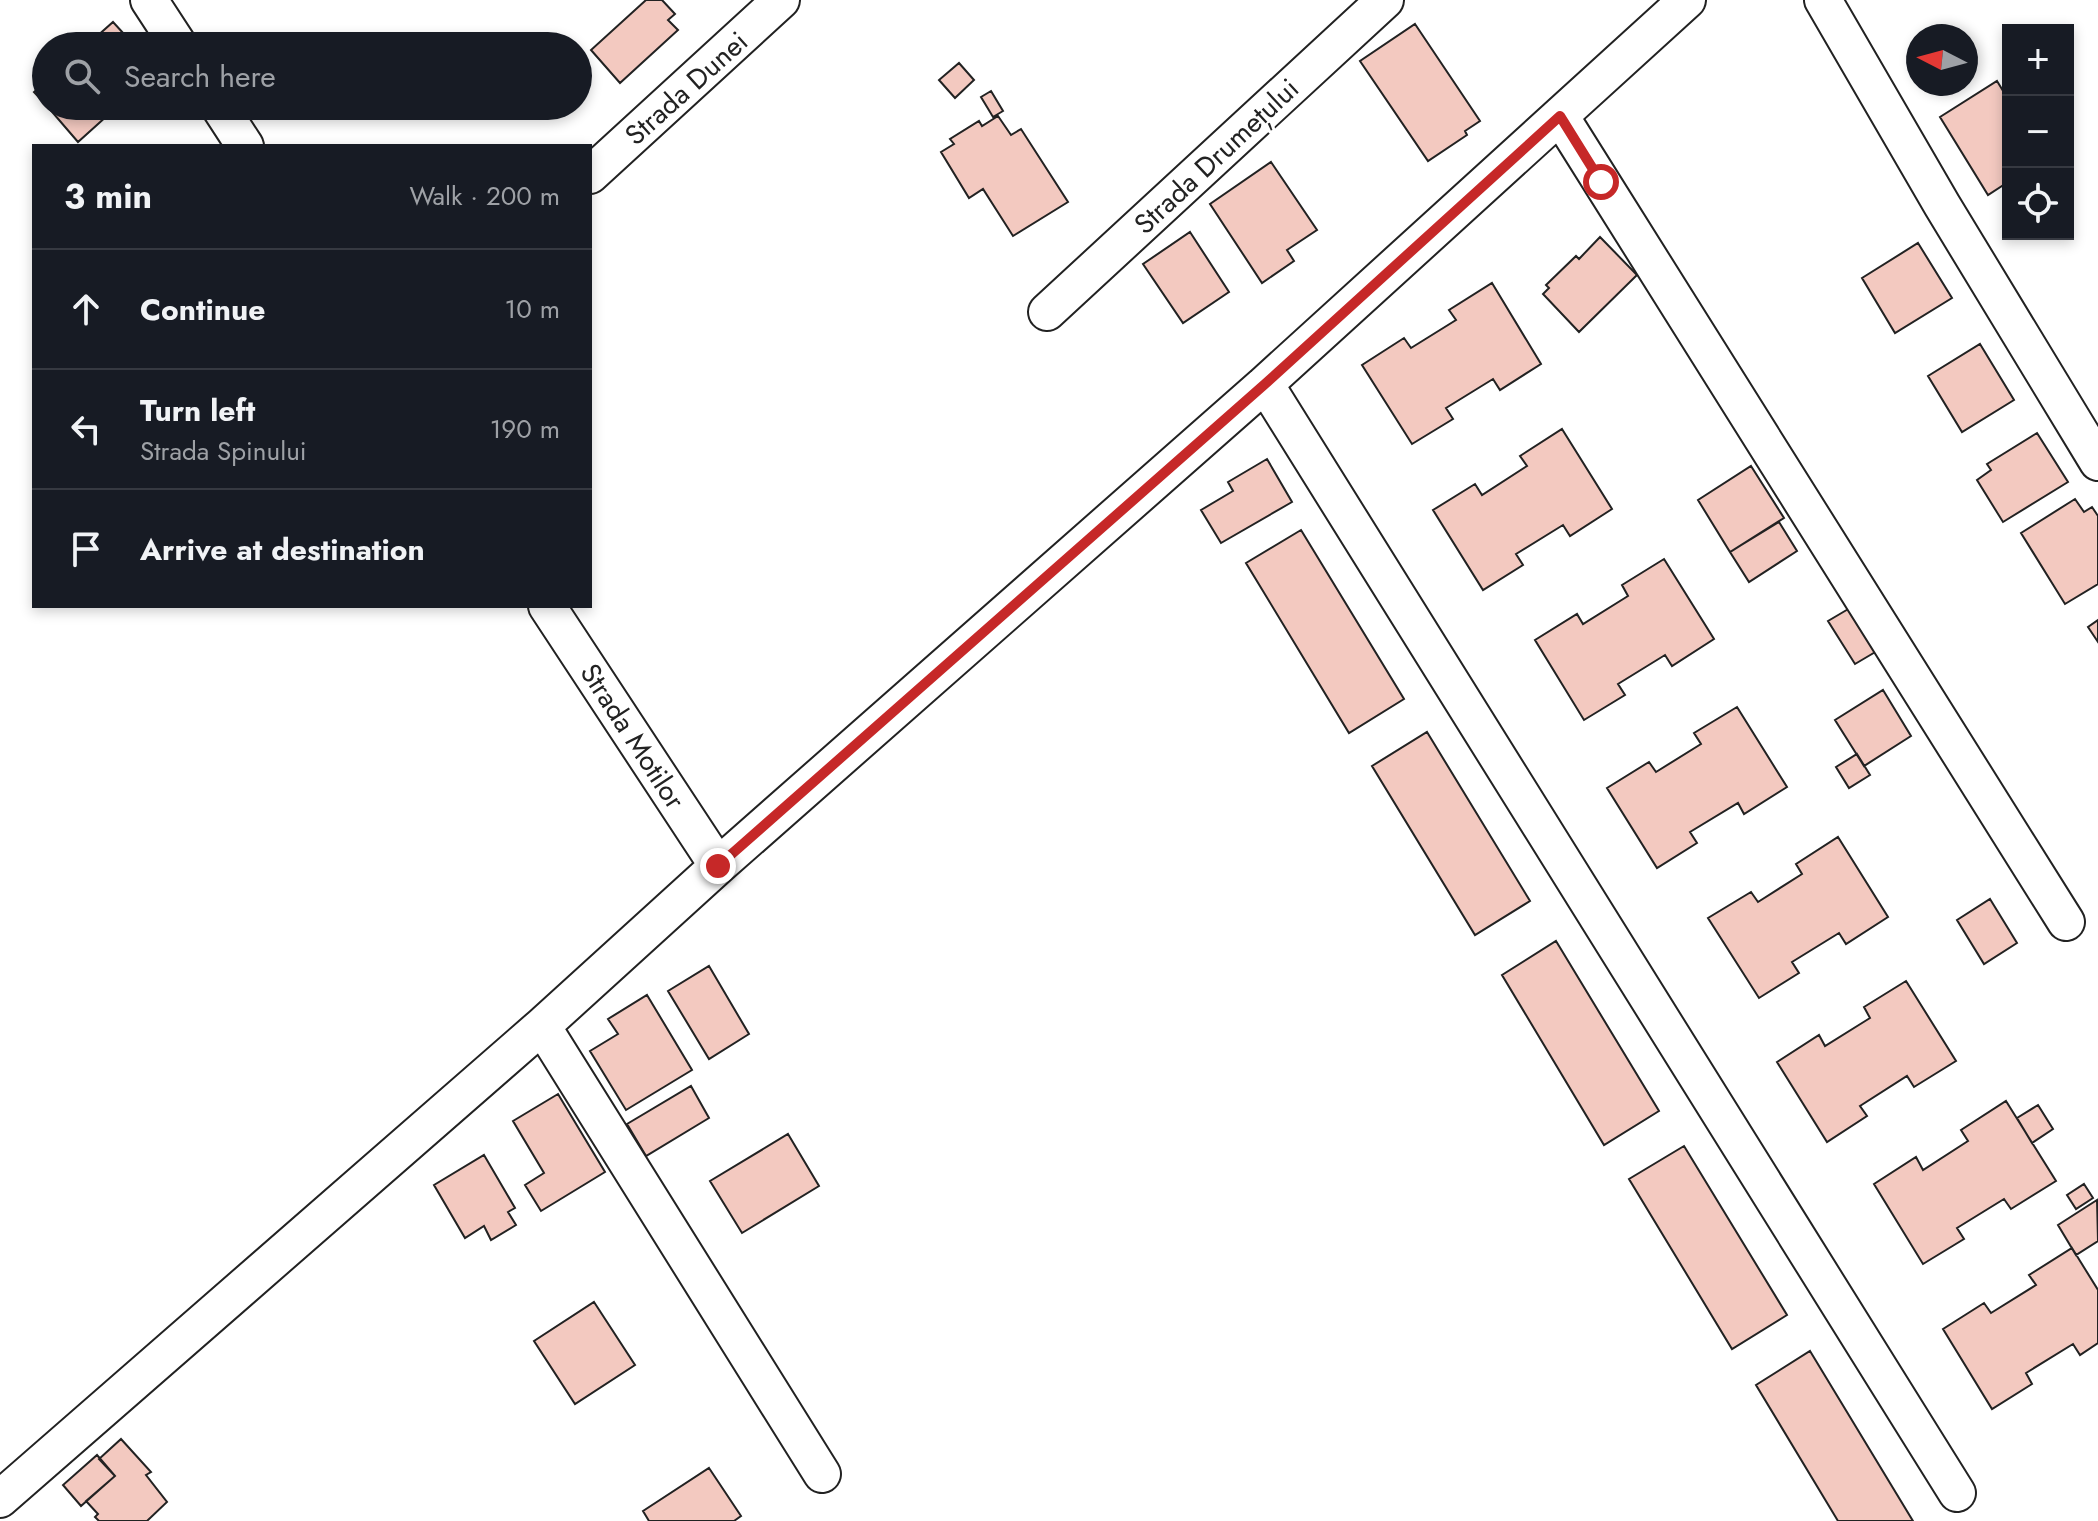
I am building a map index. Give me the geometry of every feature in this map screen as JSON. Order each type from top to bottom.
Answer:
[{"type":"street","points":[[149,0],[170,32]]},
{"type":"street","name":"Strada Dunei","points":[[592,173],[781,0]]},
{"type":"street","name":"Strada Drumețului","points":[[1047,312],[1385,0]]},
{"type":"street","points":[[0,1499],[542,1026],[718,866],[1265,384],[1687,0]]},
{"type":"street","points":[[1823,0],[1942,205],[2098,462]]},
{"type":"street","points":[[1560,116],[2066,922]]},
{"type":"street","points":[[228,120],[244,144]]},
{"type":"street","points":[[1265,384],[1957,1493]]},
{"type":"street","name":"Strada Motilor","points":[[548,608],[718,866]]},
{"type":"street","points":[[542,1026],[822,1474]]},
{"type":"building","points":[[646,0],[662,0],[675,14],[668,20],[678,30],[620,83],[592,49]]},
{"type":"building","points":[[113,22],[122,32],[102,32]]},
{"type":"building","points":[[1415,24],[1480,121],[1465,131],[1467,135],[1428,161],[1360,61]]},
{"type":"building","points":[[959,63],[974,80],[955,98],[939,80]]},
{"type":"building","points":[[1997,81],[2002,89],[2002,186],[1988,195],[1940,117],[1978,96]]},
{"type":"building","points":[[991,91],[1003,111],[993,117],[981,97]]},
{"type":"building","points":[[998,116],[1011,135],[1021,129],[1068,202],[1013,236],[983,189],[969,198],[941,152],[954,144],[950,139],[979,121],[982,126]]},
{"type":"building","points":[[59,120],[102,120],[78,142]]},
{"type":"building","points":[[1271,162],[1317,230],[1287,250],[1294,261],[1262,283],[1210,204]]},
{"type":"building","points":[[1190,232],[1229,292],[1183,323],[1143,264]]},
{"type":"building","points":[[1600,237],[1637,275],[1579,332],[1543,294],[1549,288],[1546,285],[1576,256],[1579,259]]},
{"type":"building","points":[[1918,243],[1952,298],[1895,333],[1862,278]]},
{"type":"building","points":[[1492,283],[1541,364],[1500,390],[1493,379],[1446,408],[1453,419],[1412,444],[1362,365],[1404,338],[1411,348],[1456,320],[1449,310]]},
{"type":"building","points":[[1980,344],[2014,400],[1962,432],[1928,376]]},
{"type":"building","points":[[1562,429],[1612,509],[1570,536],[1563,525],[1516,554],[1523,565],[1483,590],[1433,510],[1475,484],[1482,495],[1527,466],[1520,456]]},
{"type":"building","points":[[2037,433],[2068,482],[2003,522],[1977,480],[1991,470],[1987,464]]},
{"type":"building","points":[[1267,459],[1292,502],[1221,543],[1201,510],[1233,491],[1228,482]]},
{"type":"building","points":[[1751,466],[1784,518],[1730,552],[1698,500]]},
{"type":"building","points":[[2075,499],[2084,512],[2092,507],[2098,516],[2098,584],[2065,604],[2021,533]]},
{"type":"building","points":[[1779,522],[1797,551],[1749,582],[1730,552]]},
{"type":"building","points":[[1301,530],[1404,699],[1349,733],[1246,563]]},
{"type":"building","points":[[1664,559],[1714,639],[1672,666],[1665,655],[1618,684],[1625,695],[1584,720],[1535,640],[1577,614],[1583,624],[1628,596],[1622,585]]},
{"type":"building","points":[[1850,608],[1877,651],[1855,664],[1828,621]]},
{"type":"building","points":[[2098,620],[2098,642],[2088,627]]},
{"type":"building","points":[[1883,690],[1911,736],[1864,766],[1835,720]]},
{"type":"building","points":[[1737,707],[1787,787],[1744,814],[1738,803],[1690,832],[1697,843],[1657,868],[1607,788],[1649,762],[1656,772],[1701,744],[1694,733]]},
{"type":"building","points":[[1427,732],[1530,901],[1475,935],[1372,766]]},
{"type":"building","points":[[1857,754],[1870,775],[1849,788],[1836,767]]},
{"type":"building","points":[[1838,837],[1888,917],[1846,944],[1839,933],[1792,962],[1799,973],[1759,998],[1708,918],[1751,892],[1758,902],[1802,874],[1796,864]]},
{"type":"building","points":[[1990,899],[2017,943],[1984,964],[1957,920]]},
{"type":"building","points":[[1556,941],[1659,1111],[1604,1145],[1502,975]]},
{"type":"building","points":[[709,966],[749,1034],[709,1059],[668,991]]},
{"type":"building","points":[[1906,981],[1956,1061],[1914,1087],[1907,1076],[1860,1106],[1867,1116],[1827,1142],[1777,1062],[1819,1035],[1825,1046],[1870,1018],[1864,1007]]},
{"type":"building","points":[[647,995],[692,1070],[626,1110],[590,1051],[618,1034],[608,1019]]},
{"type":"building","points":[[691,1086],[709,1118],[646,1156],[627,1124]]},
{"type":"building","points":[[558,1094],[605,1172],[541,1211],[525,1185],[544,1173],[513,1121]]},
{"type":"building","points":[[2006,1101],[2056,1181],[2011,1209],[2004,1199],[1957,1228],[1964,1239],[1923,1264],[1874,1184],[1916,1157],[1923,1170],[1968,1141],[1961,1130]]},
{"type":"building","points":[[2038,1105],[2053,1129],[2032,1143],[2017,1118]]},
{"type":"building","points":[[788,1134],[819,1186],[742,1233],[710,1181]]},
{"type":"building","points":[[1684,1146],[1787,1315],[1732,1349],[1629,1179]]},
{"type":"building","points":[[484,1155],[515,1208],[508,1212],[516,1225],[491,1240],[484,1226],[465,1238],[434,1185]]},
{"type":"building","points":[[2084,1184],[2093,1198],[2076,1209],[2067,1195]]},
{"type":"building","points":[[2097,1200],[2098,1241],[2076,1255],[2058,1225]]},
{"type":"building","points":[[2072,1248],[2098,1290],[2098,1343],[2080,1355],[2073,1344],[2026,1373],[2032,1384],[1992,1409],[1943,1329],[1984,1303],[1991,1313],[2036,1285],[2029,1275]]},
{"type":"building","points":[[594,1302],[635,1365],[575,1404],[534,1341]]},
{"type":"building","points":[[1810,1351],[1913,1521],[1838,1521],[1756,1385]]},
{"type":"building","points":[[121,1439],[151,1472],[146,1475],[167,1502],[147,1521],[99,1521],[95,1517],[98,1514],[86,1501],[115,1476],[99,1459]]},
{"type":"building","points":[[97,1455],[115,1476],[81,1506],[63,1485]]},
{"type":"building","points":[[709,1468],[741,1516],[734,1521],[649,1521],[643,1511]]},
{"type":"route","points":[[718,866],[1265,384],[1560,116],[1601,182]]}]
